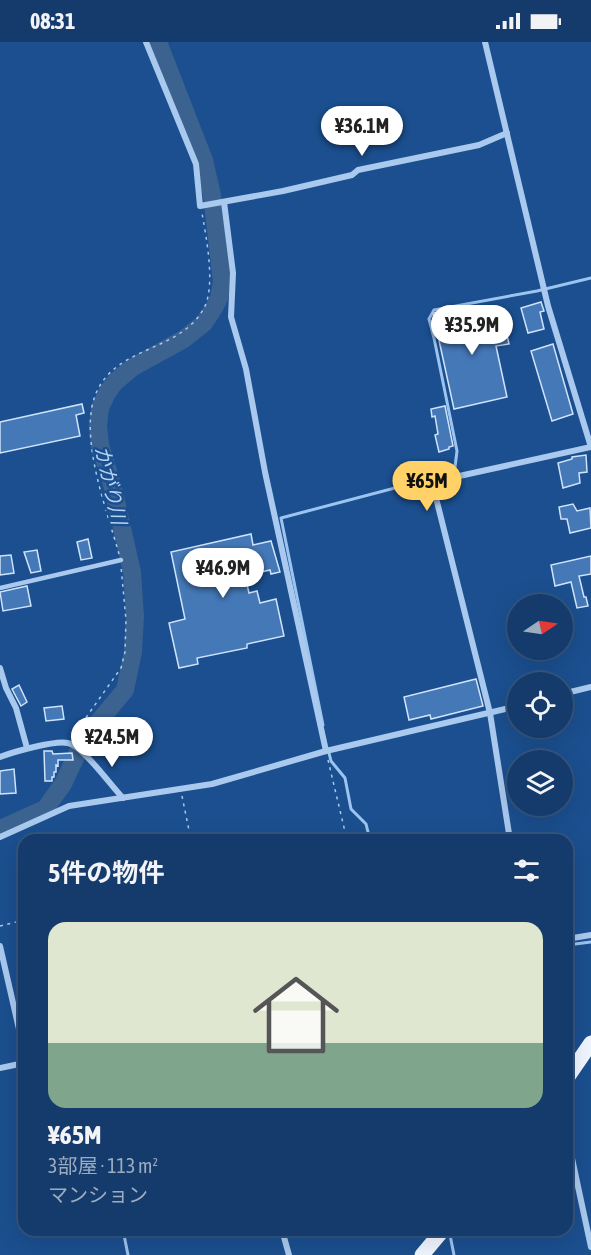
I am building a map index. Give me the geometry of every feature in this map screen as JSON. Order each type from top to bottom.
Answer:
[{"type":"main road","points":[[573,1069],[591,1043]]},
{"type":"main road","points":[[423,1255],[438,1236]]},
{"type":"street","points":[[146,42],[196,164],[200,206],[283,191],[352,175],[358,170],[479,145],[507,133]]},
{"type":"street","points":[[485,42],[548,306],[591,447],[432,482],[490,713],[509,834]]},
{"type":"street","points":[[224,202],[233,273],[231,317],[246,369],[265,472],[326,751]]},
{"type":"street","points":[[0,668],[6,688],[16,708],[27,748]]},
{"type":"street","points":[[573,691],[591,687]]},
{"type":"street","points":[[0,837],[69,806],[212,784],[326,751],[507,709]]},
{"type":"street","points":[[0,757],[27,748],[69,744],[84,753],[123,798]]},
{"type":"street","points":[[573,938],[591,935]]},
{"type":"street","points":[[0,946],[18,1025]]},
{"type":"street","points":[[0,1068],[18,1064]]},
{"type":"street","points":[[573,1163],[591,1247]]},
{"type":"street","points":[[284,1236],[289,1255]]},
{"type":"lane","points":[[0,588],[121,560]]},
{"type":"path","points":[[69,744],[121,669],[124,652],[126,620],[121,560],[99,484],[90,437],[93,402],[100,383],[114,368],[125,360],[179,334],[194,322],[205,307],[209,287],[205,232],[200,206]]},
{"type":"path","points":[[326,751],[346,834]]},
{"type":"path","points":[[180,789],[190,834]]},
{"type":"path","points":[[0,926],[18,922]]},
{"type":"building","points":[[541,302],[544,311],[540,312],[544,329],[528,333],[521,308]]},
{"type":"building","points":[[452,309],[454,319],[491,309],[494,323],[504,321],[509,344],[496,346],[507,397],[454,409],[433,313]]},
{"type":"building","points":[[553,344],[573,414],[552,421],[531,351]]},
{"type":"building","points":[[82,404],[84,413],[76,415],[80,436],[0,453],[0,422]]},
{"type":"building","points":[[445,406],[453,446],[439,452],[435,435],[438,434],[435,416],[432,417],[431,409]]},
{"type":"building","points":[[586,455],[587,472],[579,473],[580,483],[563,488],[558,463],[572,459],[572,457]]},
{"type":"building","points":[[573,504],[577,511],[590,508],[591,528],[570,533],[567,519],[561,519],[559,507]]},
{"type":"building","points":[[251,534],[253,545],[271,541],[280,572],[271,574],[270,570],[245,576],[249,593],[257,591],[260,603],[276,599],[284,636],[247,644],[247,648],[197,658],[198,664],[179,668],[169,623],[185,619],[171,552]]},
{"type":"building","points":[[88,539],[92,558],[81,560],[77,542]]},
{"type":"building","points":[[37,550],[41,571],[31,573],[24,552]]},
{"type":"building","points":[[11,555],[14,573],[0,575],[0,556]]},
{"type":"building","points":[[591,556],[591,574],[579,576],[588,606],[577,608],[571,582],[555,586],[551,565]]},
{"type":"building","points":[[27,586],[31,606],[3,611],[0,592]]},
{"type":"building","points":[[476,679],[483,706],[431,719],[430,715],[409,720],[404,697]]},
{"type":"building","points":[[19,685],[27,702],[21,706],[12,689]]},
{"type":"building","points":[[62,706],[64,719],[46,721],[44,708]]},
{"type":"building","points":[[44,751],[52,751],[53,754],[72,753],[73,760],[58,760],[52,781],[45,781]]},
{"type":"building","points":[[14,769],[16,793],[0,794],[0,771]]},
{"type":"waterway","name":"かがり川","points":[[0,829],[45,809],[63,784],[84,739],[125,690],[133,652],[135,616],[132,572],[113,488],[100,445],[98,426],[100,408],[115,382],[133,367],[184,339],[204,323],[219,298],[222,282],[212,195],[204,160],[158,42]]},
{"type":"waterway","points":[[323,725],[281,518],[448,474],[455,467],[457,451],[429,319],[434,310],[537,291],[591,278]]},
{"type":"waterway","points":[[328,749],[331,761],[345,778],[351,809],[366,824],[368,834]]},
{"type":"waterway","points":[[573,944],[591,942]]},
{"type":"waterway","points":[[124,1236],[128,1255]]},
{"type":"waterway","points":[[450,1236],[454,1255]]}]
